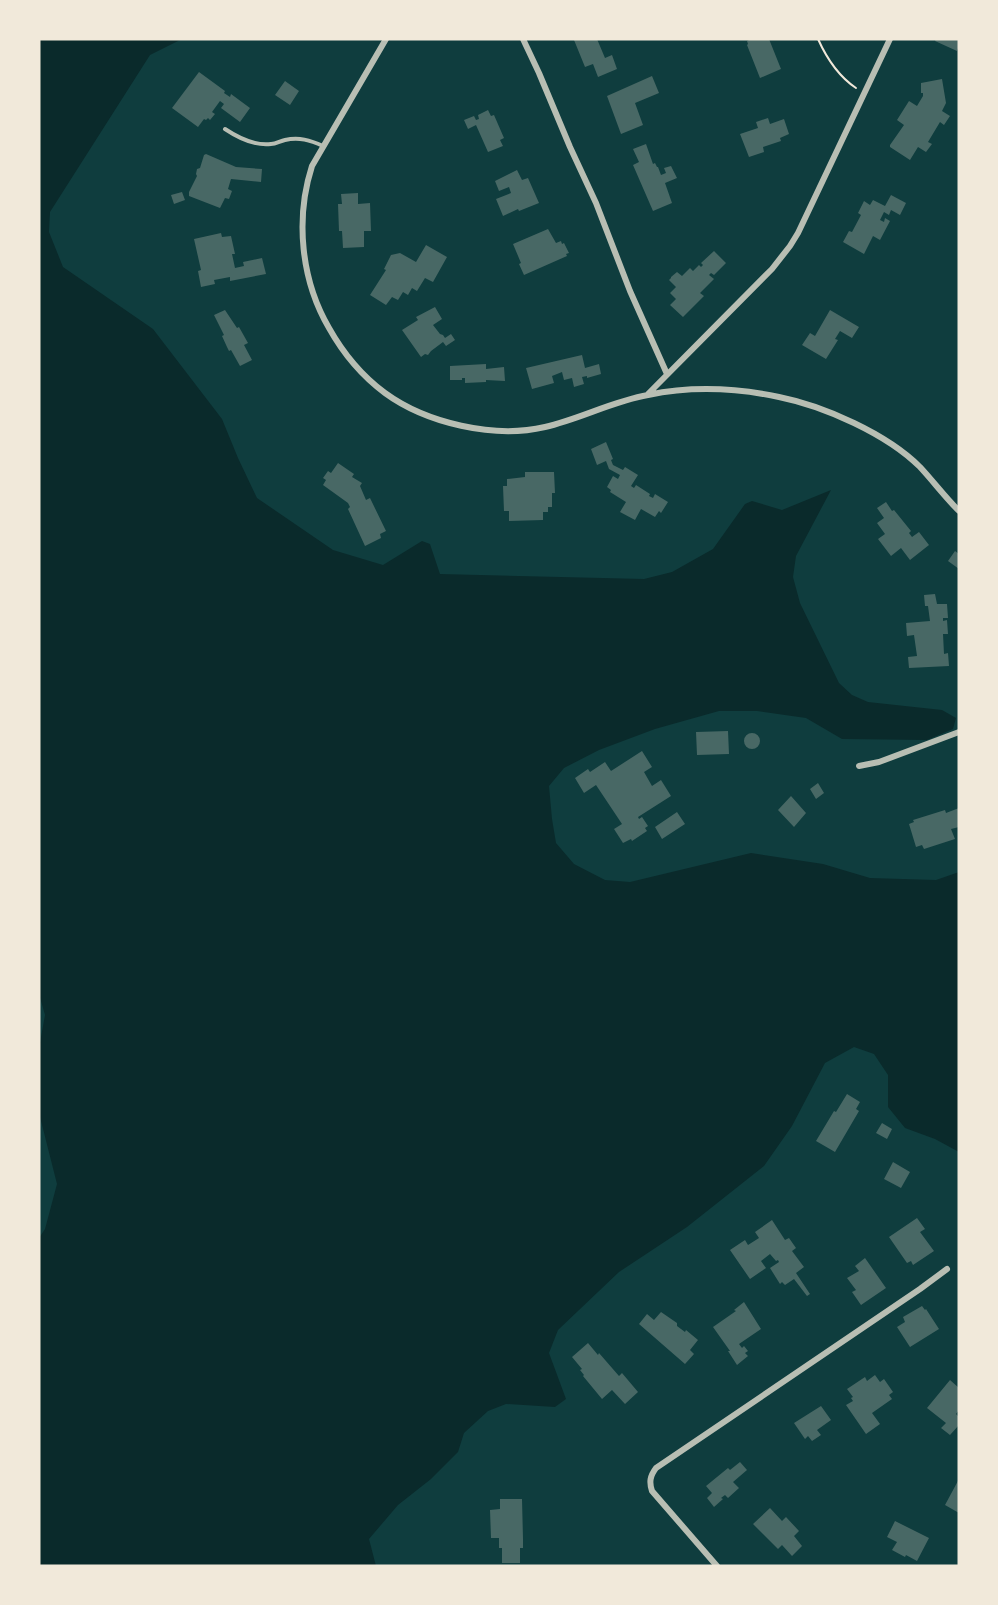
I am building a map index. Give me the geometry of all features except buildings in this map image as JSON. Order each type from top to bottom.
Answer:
[{"type":"street","points":[[386,39],[312,166],[303,199],[302,235],[306,266],[323,319],[351,361],[383,392],[409,407],[441,420],[467,428],[491,431],[543,428],[647,395],[679,390],[715,389],[777,396],[798,401],[840,417],[887,440],[920,467],[959,511]]},
{"type":"street","points":[[523,39],[596,203],[630,291],[667,374]]},
{"type":"street","points":[[647,395],[772,269],[790,246],[890,39]]},
{"type":"street","points":[[859,766],[879,762],[959,732]]},
{"type":"street","points":[[717,1566],[652,1491],[651,1476],[656,1468],[946,1269]]},
{"type":"lane","points":[[225,129],[238,137],[269,145],[284,140],[299,139],[309,140],[323,146]]},
{"type":"path","points":[[818,39],[840,75],[864,92]]},
{"type":"water","points":[[39,39],[182,39],[150,55],[50,212],[49,232],[63,267],[153,329],[222,419],[257,498],[333,550],[383,565],[422,541],[430,544],[440,574],[644,579],[672,572],[713,549],[745,504],[752,501],[782,510],[831,490],[796,556],[793,577],[800,603],[839,683],[852,695],[868,702],[942,710],[956,718],[953,729],[927,740],[842,739],[806,718],[757,711],[719,711],[655,729],[599,750],[564,768],[549,786],[556,843],[574,864],[605,880],[630,882],[751,853],[823,864],[870,878],[936,880],[959,872],[959,1152],[935,1139],[905,1128],[888,1107],[888,1075],[874,1054],[854,1047],[825,1063],[792,1126],[764,1166],[687,1227],[619,1272],[558,1330],[549,1353],[566,1399],[555,1407],[506,1404],[488,1411],[464,1433],[458,1452],[431,1479],[398,1505],[369,1539],[376,1566],[39,1566],[39,1238],[45,1229],[57,1184],[39,1113],[39,1048],[45,1015],[39,994]]}]
